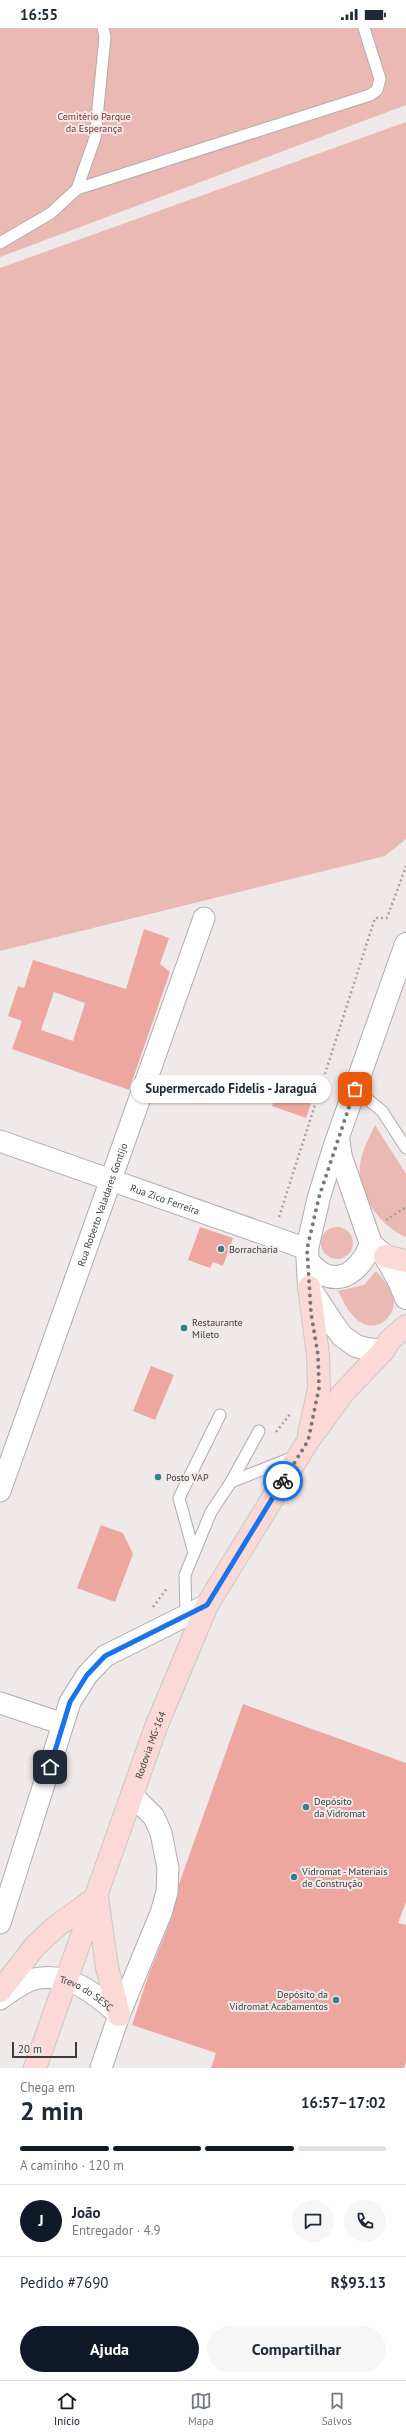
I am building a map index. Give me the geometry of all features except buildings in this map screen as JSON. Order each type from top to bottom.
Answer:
[{"type":"main road","points":[[304,1447],[319,1388],[318,1355],[310,1287],[301,1252],[338,1137],[406,944]]},
{"type":"main road","points":[[338,1137],[341,1157],[378,1250],[398,1279],[406,1298]]},
{"type":"main road","points":[[301,1252],[324,1275],[335,1278],[356,1269],[378,1250]]},
{"type":"main road","points":[[378,1250],[406,1261]]},
{"type":"main road","points":[[310,1287],[320,1306],[342,1336],[356,1346],[383,1351]]},
{"type":"main road","points":[[304,1447],[344,1392],[383,1351],[389,1341],[406,1326]]},
{"type":"main road","name":"Rodovia MG-164","points":[[35,2068],[173,1684],[207,1605],[304,1447]]},
{"type":"main road","points":[[0,1991],[36,1945],[57,1926],[97,1897],[107,1967],[118,2015]]},
{"type":"street","name":"Rua Roberto Valadares Gontijo","points":[[0,1491],[204,918]]},
{"type":"street","name":"Rua Zico Ferreira","points":[[0,1141],[111,1180],[301,1252]]},
{"type":"street","points":[[0,1923],[63,1724],[74,1695],[87,1675],[105,1656],[207,1605]]},
{"type":"street","points":[[0,1703],[63,1724]]},
{"type":"street","points":[[118,2015],[161,1913],[167,1892],[168,1868],[161,1833],[154,1817],[132,1795]]},
{"type":"street","name":"Trevo do SESC","points":[[0,1999],[33,1979],[67,1980],[86,1989],[118,2015],[101,2068]]},
{"type":"lane","points":[[77,189],[95,138],[104,44],[103,28]]},
{"type":"lane","points":[[0,243],[51,213],[77,189],[370,95],[377,90],[380,79],[364,28]]},
{"type":"lane","points":[[355,1089],[382,1110],[406,1148]]},
{"type":"lane","points":[[194,1553],[180,1498],[220,1415]]},
{"type":"lane","points":[[186,1616],[185,1575],[211,1512],[259,1431]]},
{"type":"lane","points":[[230,1482],[304,1447]]},
{"type":"path","points":[[301,1252],[278,1219],[375,918],[387,918],[406,866]]},
{"type":"path","points":[[271,1438],[294,1408]]},
{"type":"path","points":[[150,1612],[172,1582]]},
{"type":"green space","name":"Cemitério Parque da Esperança","points":[[0,28],[406,28],[406,105],[0,257]]},
{"type":"green space","points":[[406,122],[406,839],[385,856],[0,951],[0,268]]},
{"type":"green space","points":[[375,1125],[406,1174],[406,1237],[389,1227],[375,1212],[369,1203],[362,1184],[360,1168],[362,1155]]},
{"type":"green space","points":[[334,1227],[340,1227],[350,1234],[353,1243],[352,1249],[346,1256],[340,1259],[334,1259],[324,1252],[321,1246],[321,1240],[328,1230]]},
{"type":"green space","points":[[376,1271],[391,1290],[394,1300],[391,1313],[387,1319],[382,1323],[369,1325],[358,1321],[354,1317],[338,1291],[364,1285]]},
{"type":"way so far","points":[[283,1481],[308,1441],[319,1388],[318,1355],[311,1313],[307,1249],[319,1197],[334,1148],[355,1089]]},
{"type":"place","name":"Supermercado Fidelis - Jaraguá","points":[[355,1089]]},
{"type":"place","name":"Borracharia","points":[[221,1249]]},
{"type":"place","name":"Restaurante Mileto","points":[[184,1328]]},
{"type":"place","name":"Posto VAP","points":[[158,1477]]},
{"type":"place","name":"Depósito da Vidromat","points":[[306,1807]]},
{"type":"place","name":"Vidromat - Materiais de Construção","points":[[294,1877]]},
{"type":"place","name":"Depósito da Vidromat Acabamentos","points":[[336,2000]]},
{"type":"route","points":[[50,1767],[70,1702],[87,1675],[105,1656],[207,1605],[283,1481]]}]
